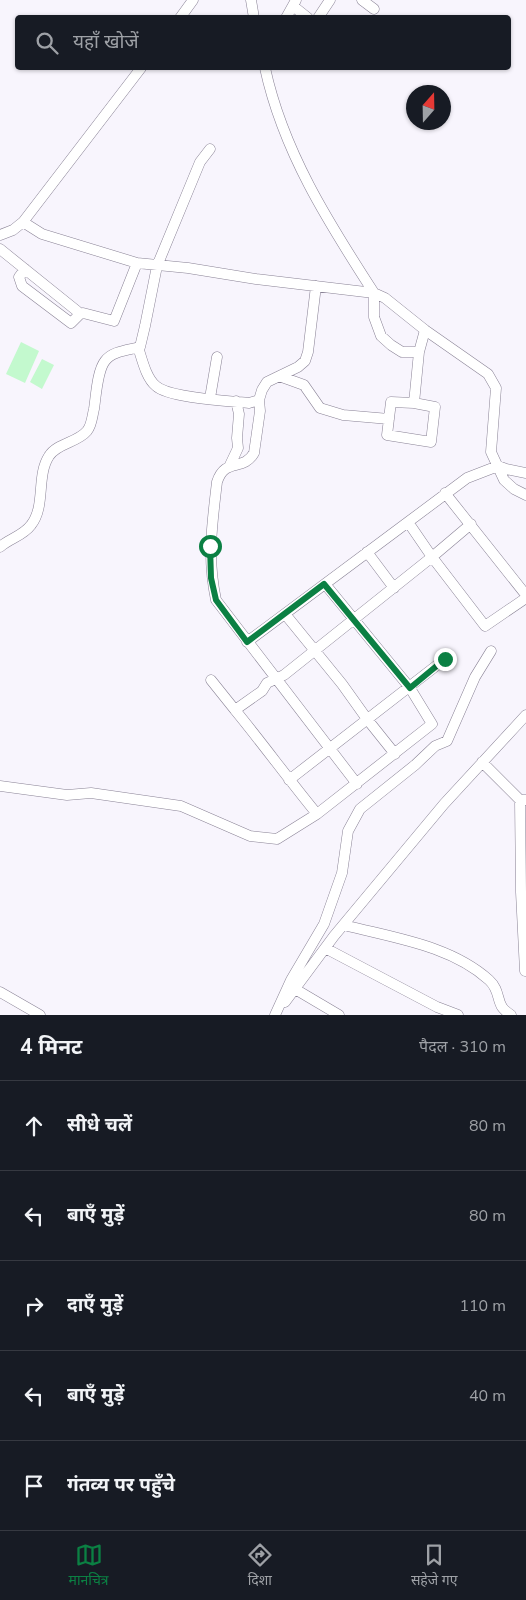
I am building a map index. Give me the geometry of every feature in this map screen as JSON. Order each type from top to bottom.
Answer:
[{"type":"street","points":[[182,15],[193,0]]},
{"type":"street","points":[[250,0],[253,15]]},
{"type":"street","points":[[320,15],[330,0]]},
{"type":"street","points":[[362,0],[374,9]]},
{"type":"street","points":[[288,15],[295,3],[305,15]]},
{"type":"street","points":[[0,235],[13,230],[23,222],[139,70]]},
{"type":"street","points":[[265,70],[272,99],[289,144],[329,224],[374,293],[374,317],[381,336],[402,352],[420,352]]},
{"type":"street","points":[[0,547],[21,535],[31,526],[38,514],[46,463],[50,453],[78,439],[87,430],[92,421],[101,369],[105,360],[116,353],[140,347],[157,266],[200,162],[210,149]]},
{"type":"street","points":[[23,222],[42,234],[137,263],[374,293],[385,298],[425,330],[488,374],[496,388],[491,452],[504,480],[514,489],[526,495]]},
{"type":"street","points":[[0,249],[25,269],[77,311],[79,315],[71,323],[22,286],[19,277],[25,269]]},
{"type":"street","points":[[83,313],[114,321],[137,263]]},
{"type":"street","points":[[316,286],[308,352],[305,361],[298,367],[267,382],[259,400],[260,411],[254,453],[244,462],[225,468],[217,482],[210,546],[211,578],[216,600],[357,784]]},
{"type":"street","points":[[414,404],[420,352],[425,330]]},
{"type":"street","points":[[138,347],[145,369],[156,386],[168,393],[236,402],[249,403],[259,400]]},
{"type":"street","points":[[210,398],[217,357]]},
{"type":"street","points":[[279,376],[304,385],[320,408],[343,415],[389,419]]},
{"type":"street","points":[[229,467],[238,448],[239,414],[236,402]]},
{"type":"street","points":[[391,402],[414,404],[435,407],[431,442],[387,435],[391,402]]},
{"type":"street","points":[[247,642],[467,478],[498,466],[506,470],[526,473]]},
{"type":"street","points":[[408,522],[432,558],[485,626],[526,596],[446,493]]},
{"type":"street","points":[[235,710],[262,691],[267,683],[284,675],[432,558],[471,524]]},
{"type":"street","points":[[367,552],[394,588]]},
{"type":"street","points":[[0,786],[68,795],[91,793],[181,806],[250,836],[277,839],[317,814],[432,724],[410,688],[324,584]]},
{"type":"street","points":[[285,614],[342,684],[395,754]]},
{"type":"street","points":[[275,1015],[291,980],[324,924],[342,873],[348,831],[360,809],[415,765],[435,746],[447,741],[476,677],[491,651]]},
{"type":"street","points":[[289,780],[445,659]]},
{"type":"street","points":[[211,680],[317,814]]},
{"type":"street","points":[[275,1015],[325,948],[444,804],[526,715]]},
{"type":"street","points":[[482,762],[523,800],[525,971]]},
{"type":"street","points":[[344,925],[428,947],[457,958],[490,981],[498,993],[502,1006],[511,1015]]},
{"type":"street","points":[[325,948],[437,1007],[458,1015]]},
{"type":"street","points":[[295,989],[340,1015]]},
{"type":"street","points":[[0,992],[40,1015]]},
{"type":"green space","points":[[21,342],[39,351],[25,383],[6,374]]},
{"type":"green space","points":[[42,359],[54,365],[42,389],[30,382]]},
{"type":"route","points":[[210,546],[211,578],[216,600],[247,642],[324,584],[410,688],[445,659]]}]
